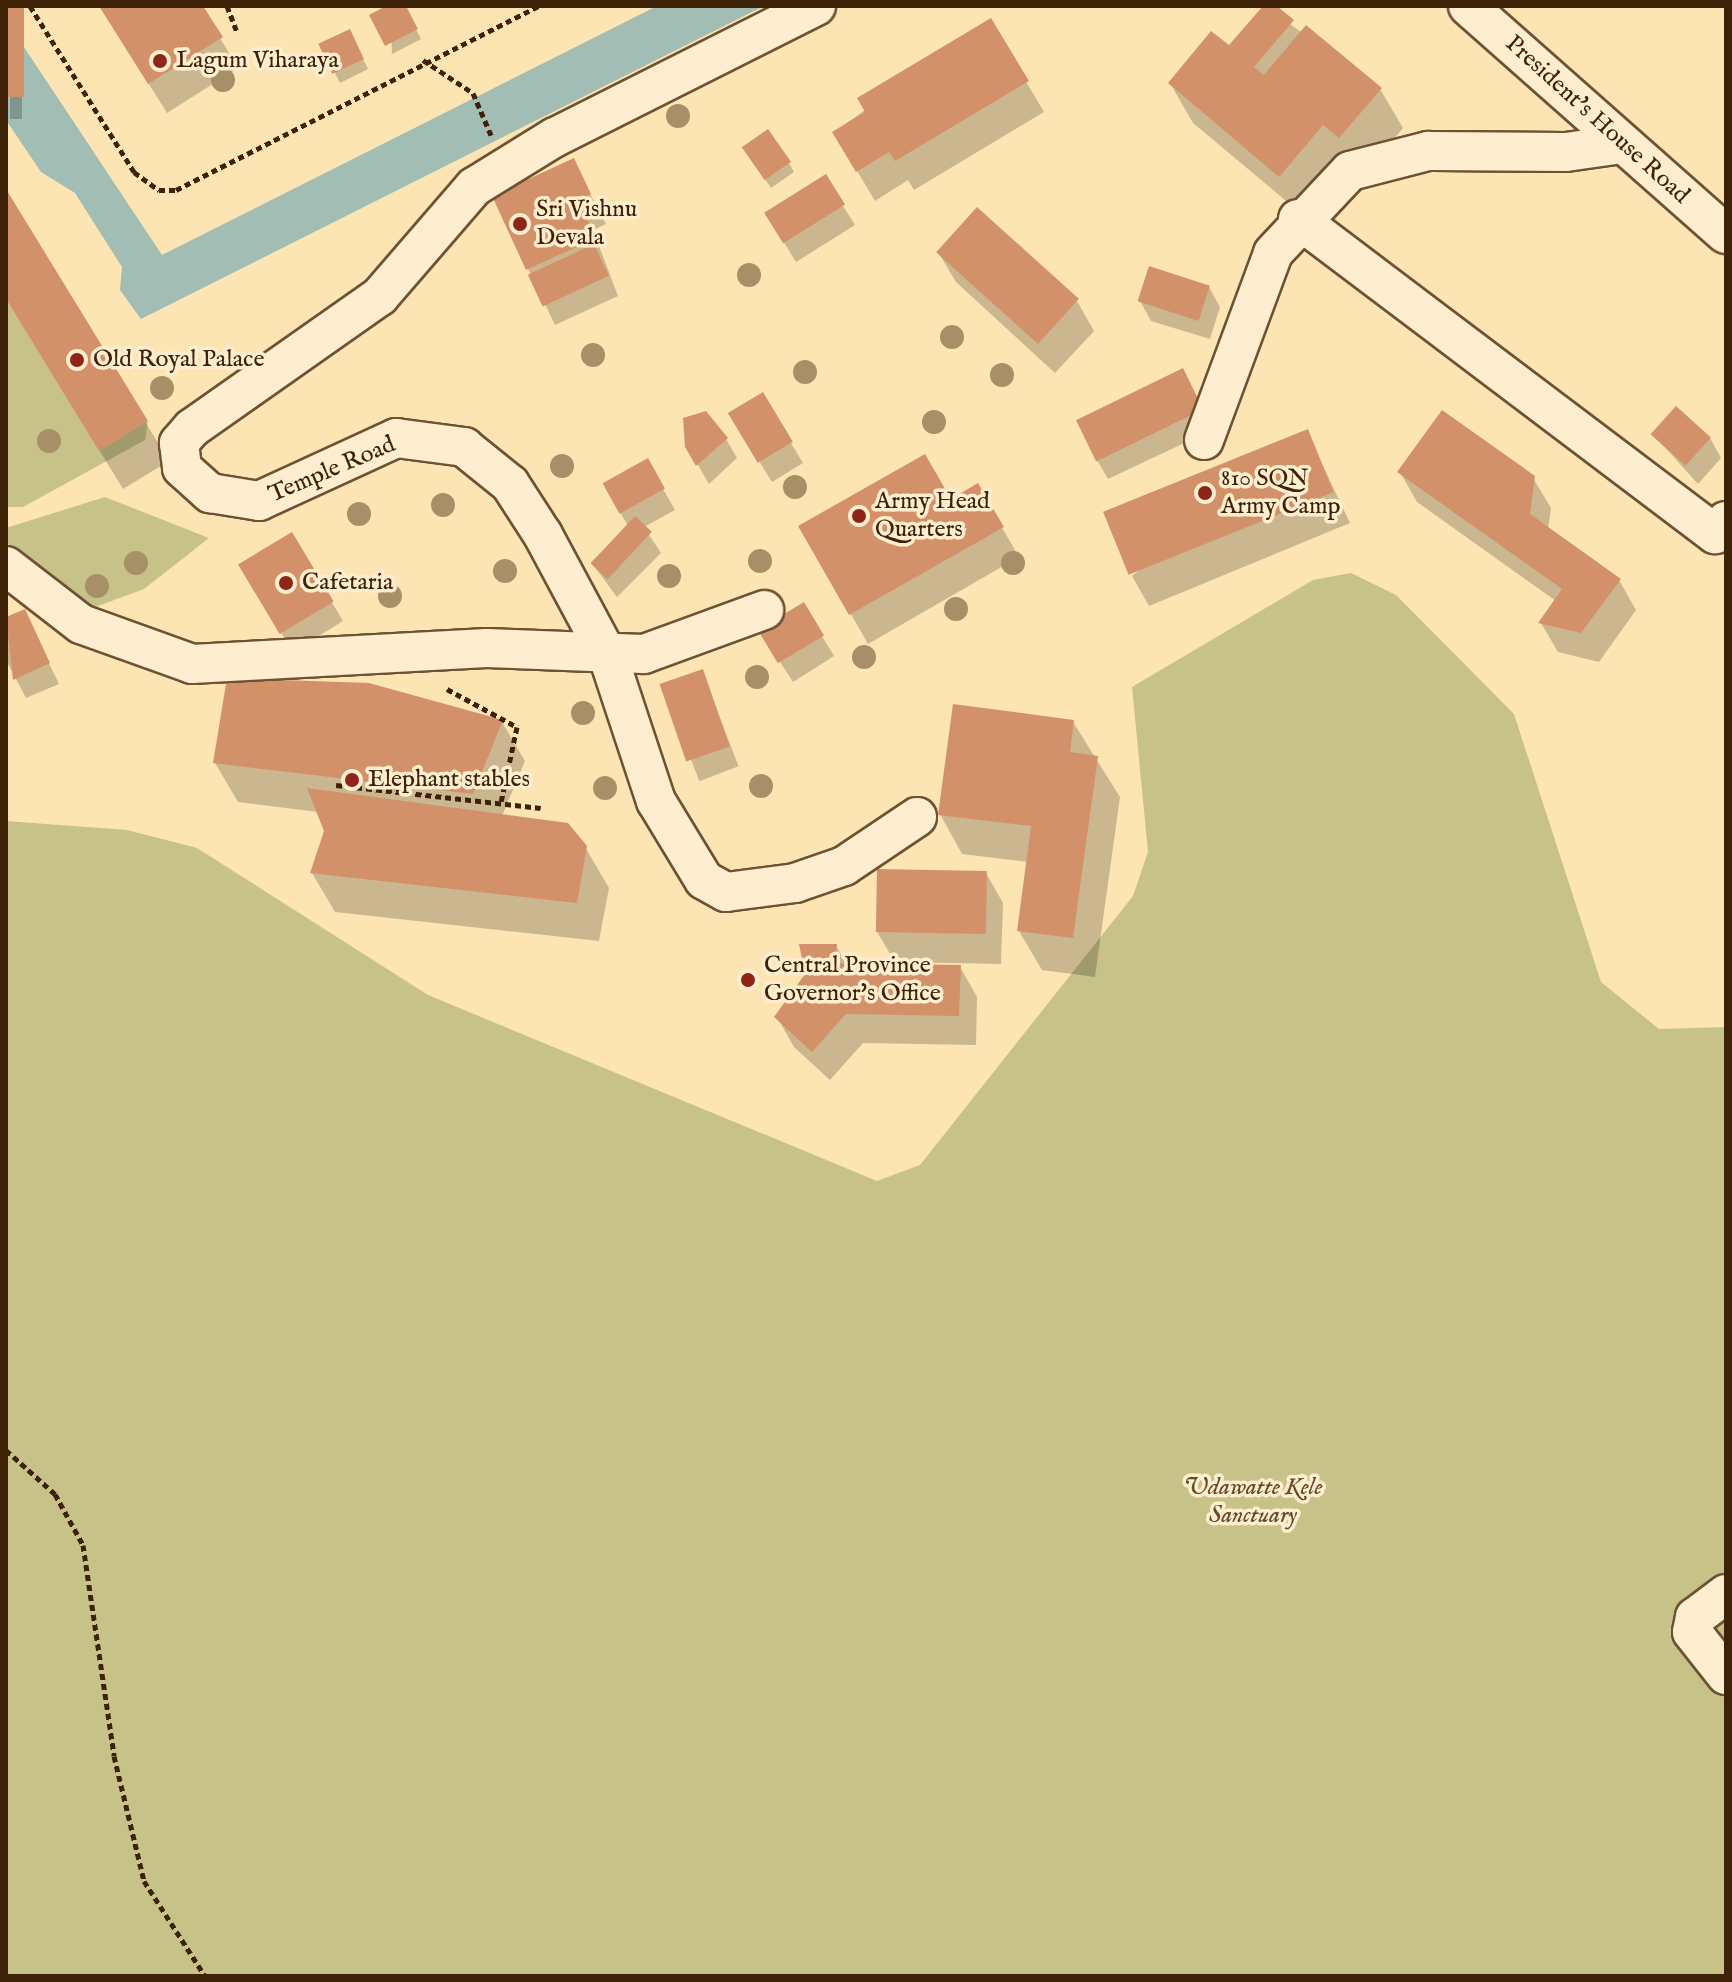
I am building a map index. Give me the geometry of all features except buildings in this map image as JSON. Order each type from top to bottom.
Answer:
[{"type":"street","name":"Temple Road","points":[[816,6],[505,165],[474,187],[363,310],[192,428],[179,443],[182,468],[210,493],[259,501],[396,438],[464,447],[510,484],[608,656],[656,801],[704,880],[726,892],[795,883],[844,866],[917,817]]},
{"type":"street","name":"President's House Road","points":[[1468,6],[1726,234]]},
{"type":"street","points":[[1204,440],[1273,253],[1298,219],[1350,171],[1377,160],[1622,144]]},
{"type":"street","points":[[1298,219],[1715,534],[1726,521]]},
{"type":"street","points":[[6,566],[81,624],[192,664],[487,648],[608,656],[644,654],[764,610]]},
{"type":"street","points":[[1726,1594],[1695,1617],[1692,1632],[1726,1675]]},
{"type":"path","points":[[30,6],[134,172],[159,190],[196,183],[422,59],[539,6]]},
{"type":"path","points":[[227,6],[237,32]]},
{"type":"path","points":[[422,59],[473,93],[505,165]]},
{"type":"path","points":[[429,683],[514,721],[501,802]]},
{"type":"path","points":[[336,785],[541,808]]},
{"type":"path","points":[[6,1450],[55,1494],[83,1545],[114,1756],[144,1881],[205,1976]]},
{"type":"green space","points":[[6,299],[99,450],[148,421],[145,440],[23,507],[6,507]]},
{"type":"green space","points":[[105,497],[209,538],[144,589],[87,610],[64,599],[6,542],[6,528]]},
{"type":"green space","name":"Udawatte Kele Sanctuary","points":[[1351,573],[1396,595],[1514,714],[1601,982],[1659,1029],[1726,1027],[1726,1976],[6,1976],[6,821],[127,830],[197,848],[428,995],[877,1181],[920,1165],[1133,896],[1148,852],[1132,687],[1313,580]]},
{"type":"water","points":[[657,6],[764,6],[141,319],[120,290],[122,267],[75,193],[41,172],[6,120],[6,20],[162,255]]},
{"type":"place","name":"Lagum Viharaya","points":[[160,61]]},
{"type":"place","name":"Sri Vishnu Devala","points":[[520,224]]},
{"type":"place","name":"Old Royal Palace","points":[[77,360]]},
{"type":"place","name":"810 SQN Army Camp","points":[[1205,493]]},
{"type":"place","name":"Army Head Quarters","points":[[859,516]]},
{"type":"place","name":"Cafetaria","points":[[286,583]]},
{"type":"place","name":"Elephant stables","points":[[352,780]]},
{"type":"place","name":"Central Province Governor's Office","points":[[748,980]]}]
